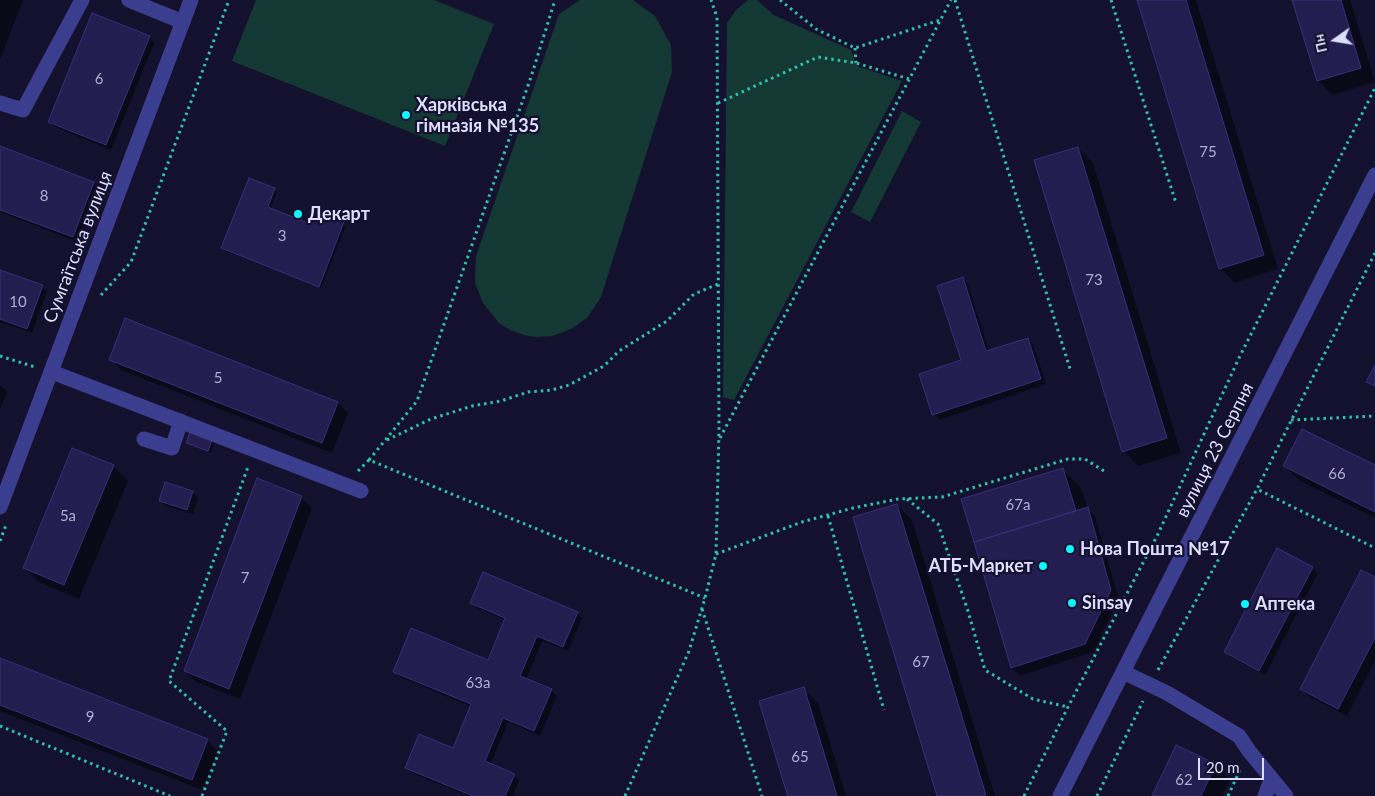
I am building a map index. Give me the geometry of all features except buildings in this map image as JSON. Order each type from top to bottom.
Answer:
[{"type":"street","points":[[0,103],[22,110],[82,0]]},
{"type":"street","points":[[129,0],[183,22]]},
{"type":"street","name":"Сумгаїтська вулиця","points":[[0,507],[191,0]]},
{"type":"street","name":"вулиця 23 Серпня","points":[[1060,796],[1375,175]]},
{"type":"street","points":[[52,372],[181,420],[361,491]]},
{"type":"street","points":[[144,439],[172,448],[181,420]]},
{"type":"street","points":[[1123,672],[1166,693],[1239,736],[1271,780],[1286,796]]},
{"type":"street","points":[[1265,796],[1271,780]]},
{"type":"path","points":[[99,298],[131,262],[229,0]]},
{"type":"path","points":[[344,484],[369,460],[417,401],[524,95],[555,0]]},
{"type":"path","points":[[626,796],[689,651],[706,598],[716,554],[719,438],[719,284],[716,17],[712,0]]},
{"type":"path","points":[[780,0],[816,29],[855,48],[940,19]]},
{"type":"path","points":[[719,438],[940,19],[953,0]]},
{"type":"path","points":[[953,0],[1071,372]]},
{"type":"path","points":[[1111,0],[1176,203]]},
{"type":"path","points":[[855,48],[856,63]]},
{"type":"path","points":[[717,103],[818,57],[856,63],[909,79]]},
{"type":"path","points":[[1024,796],[1158,534],[1239,358],[1375,88]]},
{"type":"path","points":[[1097,796],[1150,685],[1257,489],[1375,253]]},
{"type":"path","points":[[385,441],[431,418],[472,406],[501,402],[528,392],[552,390],[569,385],[604,366],[619,351],[667,321],[694,294],[719,284]]},
{"type":"path","points":[[0,356],[52,372]]},
{"type":"path","points":[[1290,420],[1375,416]]},
{"type":"path","points":[[202,796],[227,731],[169,681],[255,449]]},
{"type":"path","points":[[716,554],[802,522],[853,508],[907,498],[942,497],[1068,459],[1084,459],[1104,471]]},
{"type":"path","points":[[369,460],[706,598]]},
{"type":"path","points":[[1257,489],[1375,548]]},
{"type":"path","points":[[907,498],[938,524],[967,608],[985,670],[1032,699],[1068,707]]},
{"type":"path","points":[[828,516],[884,710]]},
{"type":"path","points":[[0,541],[7,524]]},
{"type":"path","points":[[702,608],[762,796]]},
{"type":"path","points":[[0,726],[170,796]]},
{"type":"path","points":[[1228,796],[1249,751]]},
{"type":"green space","name":"Харківська гімназія №135","points":[[256,0],[434,0],[494,24],[445,146],[232,61]]},
{"type":"green space","points":[[580,0],[633,0],[655,16],[671,45],[672,72],[601,297],[587,318],[571,329],[552,336],[536,337],[510,330],[499,323],[483,303],[475,283],[476,256],[559,14]]},
{"type":"green space","points":[[748,0],[757,0],[774,15],[851,50],[857,66],[902,81],[734,400],[723,397],[727,23],[736,10]]},
{"type":"green space","points":[[902,111],[921,122],[870,222],[851,212]]},
{"type":"place","name":"Харківська гімназія №135","points":[[406,115]]},
{"type":"place","name":"Декарт","points":[[298,214]]},
{"type":"place","name":"Нова Пошта №17","points":[[1070,549]]},
{"type":"place","name":"АТБ-Маркет","points":[[1043,566]]},
{"type":"place","name":"Sinsay","points":[[1072,603]]},
{"type":"place","name":"Аптека","points":[[1245,604]]}]
